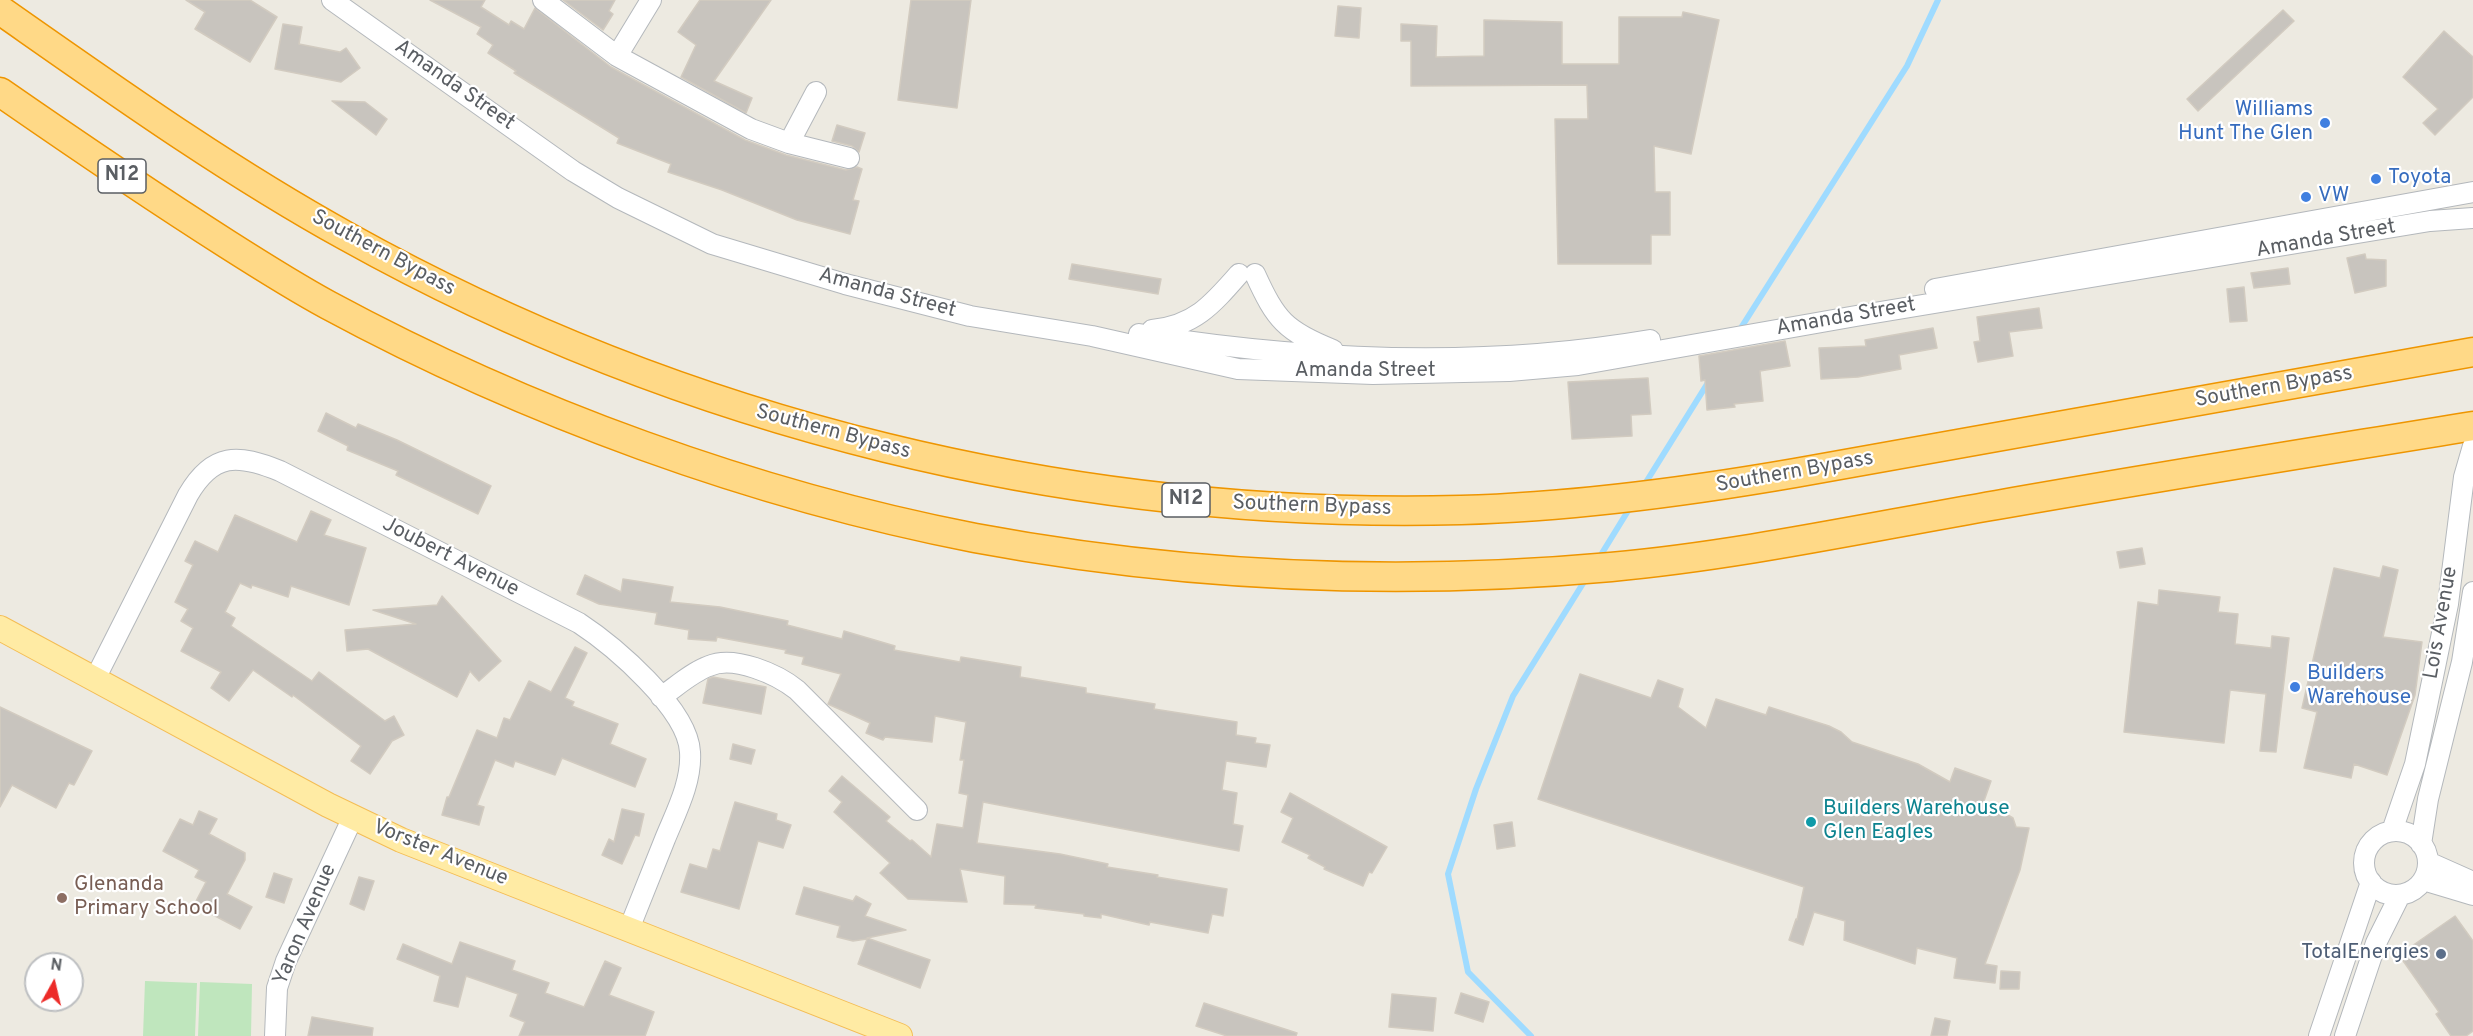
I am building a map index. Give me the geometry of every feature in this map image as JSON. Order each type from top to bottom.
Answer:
[{"type":"highway","name":"Southern Bypass","points":[[0,10],[146,112],[260,186],[439,285],[520,322],[646,374],[767,417],[828,435],[978,469],[1086,489],[1218,503],[1321,510],[1462,510],[1582,503],[1698,490],[2473,352]]},
{"type":"highway","name":"N12","points":[[0,92],[159,201],[325,304],[432,357],[549,409],[646,446],[763,484],[859,511],[976,538],[1143,563],[1225,571],[1334,576],[1467,575],[1613,567],[1773,546],[1998,505],[2473,426]]},
{"type":"main road","name":"Vorster Avenue","points":[[0,628],[352,817],[401,840],[900,1036]]},
{"type":"street","name":"Amanda Street","points":[[332,0],[601,176],[664,210],[712,232],[785,257],[956,303],[1024,317],[1239,349],[1352,357],[1458,358],[1581,351],[1774,319],[2473,192]]},
{"type":"street","name":"Amanda Street","points":[[354,0],[413,51],[573,171],[618,198],[712,244],[845,284],[970,316],[1092,336],[1238,369],[1373,374],[1509,371],[1578,365],[1903,308],[2430,222],[2473,218]]},
{"type":"street","points":[[543,0],[617,56],[751,129],[789,143],[849,158]]},
{"type":"street","points":[[617,56],[651,0]]},
{"type":"street","points":[[789,143],[816,92]]},
{"type":"street","points":[[1128,332],[1168,328],[1195,318],[1247,274],[1270,306],[1292,330],[1309,340],[1352,357]]},
{"type":"street","name":"Lois Avenue","points":[[2392,831],[2406,794],[2422,730],[2448,604],[2464,477],[2473,446]]},
{"type":"street","name":"Joubert Avenue","points":[[95,680],[195,483],[209,468],[241,459],[254,461],[280,471],[579,623],[610,646],[661,697],[685,728],[690,751],[690,766],[676,812],[629,929]]},
{"type":"street","name":"Lois Avenue","points":[[2424,862],[2428,799],[2462,662],[2473,592]]},
{"type":"street","points":[[661,697],[709,665],[723,663],[742,665],[768,672],[785,680],[797,690],[917,810]]},
{"type":"street","name":"Yaron Avenue","points":[[275,1036],[277,988],[286,961],[352,817]]},
{"type":"street","points":[[2400,895],[2379,890],[2371,882],[2364,861],[2373,841],[2392,831],[2413,836],[2424,862],[2473,895]]},
{"type":"street","points":[[2424,862],[2473,882]]},
{"type":"street","points":[[2345,1036],[2376,943],[2400,895],[2417,887],[2424,862]]},
{"type":"street","points":[[2319,1036],[2371,882]]},
{"type":"green space","points":[[145,981],[197,983],[195,1036],[143,1036]]},
{"type":"green space","points":[[200,982],[252,984],[251,1036],[198,1036]]},
{"type":"building","points":[[186,0],[250,0],[277,17],[250,62],[195,29],[205,12]]},
{"type":"building","points":[[430,0],[485,0],[481,7],[509,25],[511,21],[524,29],[535,8],[611,67],[745,140],[786,155],[846,170],[857,167],[862,169],[853,200],[859,201],[850,234],[797,220],[722,190],[668,172],[671,164],[617,143],[619,138],[514,73],[516,71],[488,53],[493,45],[477,34],[481,27]]},
{"type":"building","points":[[563,0],[615,0],[609,11],[613,14],[603,30]]},
{"type":"building","points":[[700,0],[771,0],[714,81],[752,98],[746,113],[681,77],[696,45],[678,32]]},
{"type":"building","points":[[911,0],[971,0],[957,108],[898,100]]},
{"type":"building","points":[[1338,6],[1361,8],[1359,38],[1335,36]]},
{"type":"building","points":[[2283,10],[2294,21],[2198,111],[2187,99]]},
{"type":"building","points":[[1683,12],[1719,20],[1691,154],[1654,146],[1655,192],[1670,192],[1670,235],[1651,235],[1651,264],[1558,264],[1555,119],[1588,119],[1587,85],[1411,86],[1411,41],[1401,41],[1401,24],[1437,26],[1436,57],[1484,56],[1484,20],[1562,22],[1562,64],[1619,64],[1619,17],[1682,17]]},
{"type":"building","points":[[283,24],[302,27],[299,44],[340,52],[346,48],[360,68],[341,82],[275,69]]},
{"type":"building","points":[[2444,31],[2473,57],[2473,97],[2435,135],[2423,123],[2438,109],[2403,77]]},
{"type":"building","points":[[332,101],[365,102],[387,119],[376,135]]},
{"type":"building","points":[[837,125],[865,133],[859,152],[852,146],[832,141]]},
{"type":"building","points":[[2365,254],[2366,259],[2386,260],[2386,286],[2355,293],[2347,258]]},
{"type":"building","points":[[1072,264],[1161,279],[1158,294],[1069,279]]},
{"type":"building","points":[[2288,268],[2290,284],[2254,288],[2251,273]]},
{"type":"building","points":[[2244,287],[2247,321],[2230,322],[2227,289]]},
{"type":"building","points":[[2039,308],[2042,328],[2009,332],[2013,356],[1978,362],[1974,342],[1980,341],[1977,317]]},
{"type":"building","points":[[1933,328],[1937,348],[1899,355],[1901,369],[1858,377],[1821,379],[1819,348],[1866,346],[1865,340]]},
{"type":"building","points":[[1785,341],[1790,366],[1760,371],[1763,401],[1707,410],[1705,380],[1701,381],[1699,356]]},
{"type":"building","points":[[1648,378],[1651,414],[1631,415],[1632,436],[1572,439],[1568,382]]},
{"type":"building","points":[[326,413],[356,428],[358,424],[397,440],[491,486],[478,514],[396,475],[398,471],[347,450],[348,446],[318,431]]},
{"type":"building","points":[[311,511],[331,520],[324,535],[366,548],[349,605],[291,586],[288,597],[240,583],[225,612],[235,618],[231,626],[312,681],[319,672],[385,721],[394,716],[404,735],[392,741],[370,774],[351,761],[361,746],[293,695],[292,697],[253,670],[229,701],[211,688],[221,672],[181,651],[193,628],[181,621],[188,609],[175,602],[193,565],[185,561],[195,541],[218,552],[235,515],[297,542]]},
{"type":"building","points":[[2142,548],[2145,564],[2120,568],[2117,552]]},
{"type":"building","points":[[2383,566],[2398,570],[2383,637],[2422,642],[2415,695],[2387,775],[2354,764],[2351,778],[2304,768],[2317,712],[2302,708],[2334,568],[2380,578]]},
{"type":"building","points":[[585,575],[621,592],[623,579],[673,587],[670,602],[720,607],[788,621],[787,625],[842,639],[844,631],[895,646],[894,650],[960,662],[961,657],[1021,667],[1020,677],[1086,688],[1086,693],[1155,704],[1154,709],[1237,722],[1236,735],[1256,738],[1255,743],[1270,745],[1266,767],[1226,761],[1222,790],[1237,793],[1233,824],[1243,826],[1239,851],[983,802],[977,843],[1060,854],[1108,864],[1107,867],[1227,889],[1223,916],[1212,914],[1208,933],[1150,922],[1149,925],[1101,914],[1101,918],[1035,908],[1036,905],[1004,904],[1005,876],[960,869],[967,902],[908,899],[880,873],[890,863],[834,812],[842,802],[829,791],[842,776],[890,817],[886,821],[931,857],[937,824],[963,828],[968,795],[959,793],[964,760],[960,760],[966,722],[935,716],[932,742],[885,737],[883,740],[866,733],[870,723],[828,704],[841,674],[802,664],[804,657],[785,653],[786,650],[717,637],[716,641],[688,639],[689,630],[655,624],[657,613],[599,604],[577,594]]},
{"type":"building","points":[[2159,590],[2220,597],[2218,612],[2238,614],[2235,644],[2271,648],[2272,636],[2289,638],[2276,752],[2260,751],[2266,694],[2230,690],[2224,743],[2124,732],[2138,602],[2158,605]]},
{"type":"building","points":[[442,596],[501,661],[479,681],[470,671],[457,697],[368,649],[347,651],[345,630],[416,624],[373,610],[437,605]]},
{"type":"building","points":[[575,647],[587,653],[565,698],[574,702],[572,706],[618,724],[610,744],[646,759],[635,787],[562,758],[555,775],[515,761],[513,767],[495,760],[477,805],[484,807],[479,825],[442,815],[447,797],[449,797],[477,730],[497,738],[504,718],[510,720],[529,681],[551,692]]},
{"type":"building","name":"Builders Warehouse Glen Eagles","points":[[1580,674],[1651,698],[1658,680],[1683,689],[1678,707],[1706,728],[1716,699],[1766,715],[1769,707],[1829,726],[1841,732],[1852,742],[1918,764],[1950,782],[1955,768],[1991,781],[1984,801],[2013,818],[2016,827],[2029,828],[2020,870],[1985,964],[1997,966],[1995,983],[1954,978],[1957,958],[1917,948],[1915,964],[1844,940],[1845,921],[1814,912],[1803,945],[1789,940],[1797,920],[1804,887],[1538,799]]},
{"type":"building","points":[[713,677],[766,687],[761,714],[703,703],[708,679]]},
{"type":"building","points":[[0,707],[92,751],[74,785],[69,783],[56,808],[12,785],[0,807]]},
{"type":"building","points":[[733,744],[755,750],[751,764],[730,759]]},
{"type":"building","points":[[1290,793],[1387,847],[1372,873],[1369,872],[1363,886],[1324,869],[1325,867],[1308,858],[1310,855],[1282,842],[1293,818],[1281,812]]},
{"type":"building","points":[[735,802],[777,814],[776,820],[791,825],[783,848],[758,841],[739,909],[681,892],[690,864],[707,869],[713,849],[720,851]]},
{"type":"building","points":[[622,809],[644,814],[639,836],[635,835],[622,864],[602,855],[609,839],[614,842]]},
{"type":"building","points":[[199,811],[217,819],[209,834],[245,853],[245,860],[227,894],[252,907],[240,929],[194,905],[206,882],[195,877],[199,870],[163,851],[180,819],[193,825]]},
{"type":"building","points":[[1512,822],[1515,846],[1497,849],[1494,825]]},
{"type":"building","points":[[274,873],[292,879],[284,903],[266,897]]},
{"type":"building","points":[[359,877],[374,881],[364,910],[350,904]]},
{"type":"building","points":[[804,887],[853,901],[856,896],[871,904],[865,916],[906,930],[867,938],[930,960],[920,988],[858,964],[867,939],[853,941],[837,937],[840,926],[796,914]]},
{"type":"building","points":[[2455,916],[2473,941],[2473,1031],[2466,1036],[2451,1036],[2436,1014],[2439,1012],[2399,955]]},
{"type":"building","points":[[460,942],[515,961],[512,970],[549,983],[545,993],[584,1007],[605,961],[621,968],[609,995],[654,1012],[645,1036],[519,1036],[525,1022],[510,1016],[518,994],[466,976],[458,1007],[434,1001],[440,976],[397,959],[403,944],[452,964]]},
{"type":"building","points":[[2001,971],[2020,972],[2019,989],[2000,989]]},
{"type":"building","points":[[1461,993],[1489,1002],[1483,1022],[1455,1013]]},
{"type":"building","points":[[1392,994],[1436,998],[1433,1031],[1389,1027]]},
{"type":"building","points":[[1204,1003],[1297,1033],[1296,1036],[1227,1036],[1196,1026]]},
{"type":"building","points":[[312,1017],[373,1028],[372,1036],[308,1036]]},
{"type":"building","points":[[1935,1018],[1950,1021],[1947,1036],[1931,1036]]},
{"type":"waterway","points":[[1739,331],[1907,66],[1938,0]]},
{"type":"waterway","points":[[1643,487],[1709,381]]},
{"type":"waterway","points":[[1599,558],[1631,506]]},
{"type":"waterway","points":[[1531,1036],[1468,972],[1448,874],[1476,789],[1513,696],[1587,577]]},
{"type":"place","name":"Williams Hunt The Glen","points":[[2325,123]]},
{"type":"place","name":"Toyota","points":[[2376,179]]},
{"type":"place","name":"VW","points":[[2306,197]]},
{"type":"place","name":"Builders Warehouse","points":[[2295,687]]},
{"type":"place","name":"Builders Warehouse Glen Eagles","points":[[1811,822]]},
{"type":"place","name":"Glenanda Primary School","points":[[62,898]]},
{"type":"place","name":"TotalEnergies","points":[[2441,954]]}]
